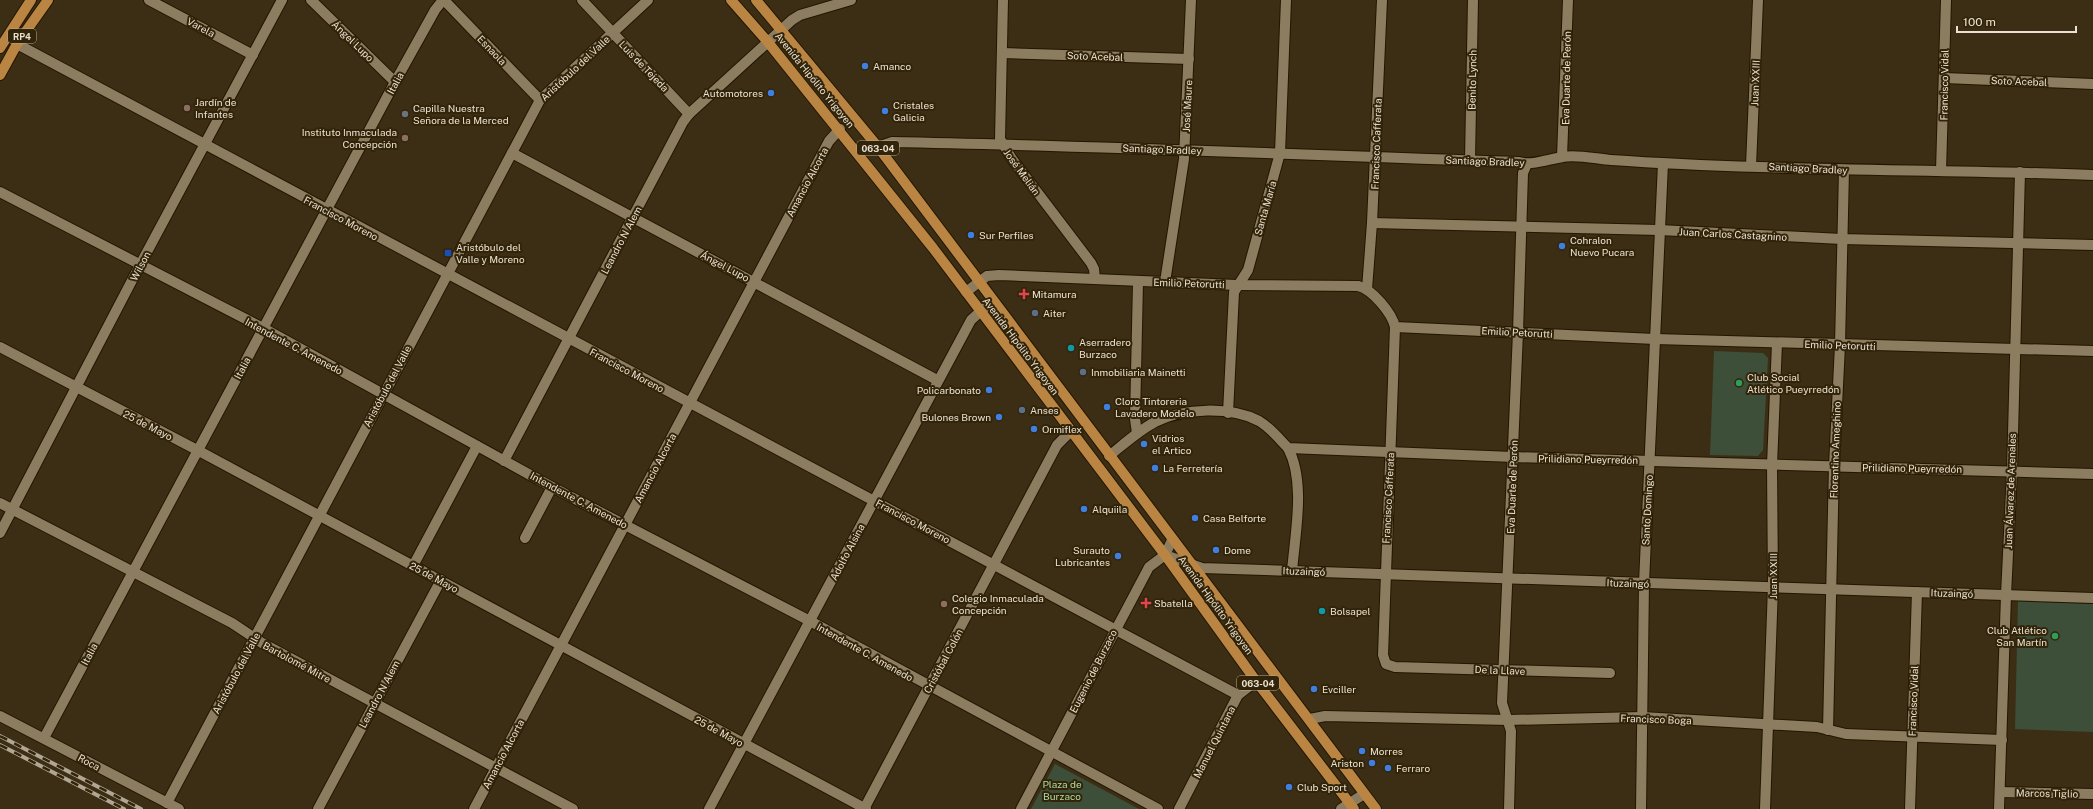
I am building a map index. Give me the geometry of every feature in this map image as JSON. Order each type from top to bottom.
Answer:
[{"type":"main road","name":"RP4","points":[[0,48],[31,0]]},
{"type":"main road","name":"RP4","points":[[0,75],[17,44],[48,0]]},
{"type":"main road","name":"Avenida Hipólito Yrigoyen","points":[[732,0],[840,129],[980,310],[1166,555],[1256,681],[1352,806]]},
{"type":"main road","name":"Avenida Hipólito Yrigoyen","points":[[756,0],[878,147],[992,301],[1172,540],[1310,719],[1376,809]]},
{"type":"street","name":"Varela","points":[[149,0],[253,55]]},
{"type":"street","name":"Wilson","points":[[0,534],[75,388],[282,0]]},
{"type":"street","name":"Ángel Lupo","points":[[311,0],[395,82]]},
{"type":"street","name":"Italia","points":[[44,738],[199,451],[395,82],[443,0]]},
{"type":"street","name":"Esnaola","points":[[443,0],[540,100]]},
{"type":"street","name":"Luis de Tejeda","points":[[582,0],[689,114]]},
{"type":"street","name":"Aristóbulo del Valle","points":[[168,803],[446,274],[540,100],[648,0]]},
{"type":"street","name":"Leandro N Alem","points":[[504,461],[568,338],[689,114],[767,41],[800,15],[851,0]]},
{"type":"street","name":"José Melián","points":[[1003,0],[1000,133],[1002,144],[1091,263],[1094,269],[1095,279]]},
{"type":"street","name":"José Maure","points":[[1165,282],[1185,150],[1191,0]]},
{"type":"street","name":"Santa María","points":[[1228,413],[1233,298],[1237,285],[1248,270],[1280,153],[1286,0]]},
{"type":"street","name":"Francisco Cafferata","points":[[1367,289],[1372,223],[1382,0]]},
{"type":"street","name":"Benito Lynch","points":[[1470,160],[1473,0]]},
{"type":"street","name":"Eva Duarte de Perón","points":[[1562,156],[1568,0]]},
{"type":"street","name":"Juan XXIII","points":[[1751,166],[1758,0]]},
{"type":"street","name":"Francisco Vidal","points":[[1942,171],[1946,0]]},
{"type":"street","name":"Francisco Moreno","points":[[17,44],[690,404],[1116,628],[1238,695]]},
{"type":"street","name":"Soto Acebal","points":[[1002,53],[1189,59]]},
{"type":"street","name":"Soto Acebal","points":[[1944,78],[2093,84]]},
{"type":"street","name":"Amancio Alcorta","points":[[474,809],[829,141],[840,129]]},
{"type":"street","name":"Santiago Bradley","points":[[878,147],[892,142],[1002,144],[1375,156],[1527,164],[1562,156],[1663,163],[1844,170],[2020,172],[2093,175]]},
{"type":"street","name":"Ángel Lupo","points":[[512,153],[755,281],[937,380]]},
{"type":"street","name":"Santo Domingo","points":[[1641,809],[1644,583],[1663,163]]},
{"type":"street","name":"Eva Duarte de Perón","points":[[1509,809],[1512,730],[1503,707],[1503,670],[1513,457],[1523,173],[1527,164]]},
{"type":"street","name":"Florentino Ameghino","points":[[1828,730],[1834,466],[1840,345],[1844,170]]},
{"type":"street","name":"Juan Álvarez de Arenales","points":[[1999,809],[2006,595],[2012,471],[2020,172]]},
{"type":"street","name":"Intendente C. Amenedo","points":[[0,192],[263,328],[552,487],[810,621],[1158,809]]},
{"type":"street","name":"Juan Carlos Castagnino","points":[[1372,223],[1521,228],[1659,230],[1842,239],[2093,245]]},
{"type":"street","name":"Emilio Petorutti","points":[[966,292],[987,276],[999,275],[1138,282],[1358,286],[1367,289]]},
{"type":"street","points":[[1138,282],[1135,419],[1138,433]]},
{"type":"street","points":[[1367,289],[1394,320],[1395,327]]},
{"type":"street","name":"Adolfo Alsina","points":[[709,809],[937,380],[971,320],[980,310],[992,301]]},
{"type":"street","name":"Francisco Cafferata","points":[[1391,666],[1386,664],[1383,655],[1395,327]]},
{"type":"street","name":"Emilio Petorutti","points":[[1395,327],[1655,339],[2093,351]]},
{"type":"street","name":"Juan XXIII","points":[[1765,809],[1767,725],[1774,586],[1772,465],[1777,343]]},
{"type":"street","name":"25 de Mayo","points":[[0,347],[75,388],[199,451],[318,516],[441,580],[865,809]]},
{"type":"street","points":[[1109,456],[1138,433],[1155,422],[1180,414],[1209,411],[1243,415],[1260,422],[1274,433],[1288,448],[1293,458],[1297,482],[1292,571]]},
{"type":"street","name":"Cristóbal Colón","points":[[865,809],[1057,445],[1071,431]]},
{"type":"street","points":[[413,566],[477,446]]},
{"type":"street","name":"Prilidiano Pueyrredón","points":[[1288,448],[1513,457],[2093,474]]},
{"type":"street","points":[[525,538],[552,487]]},
{"type":"street","name":"Bartolomé Mitre","points":[[0,503],[232,623],[254,638],[573,809]]},
{"type":"street","points":[[1166,555],[1172,540]]},
{"type":"street","name":"Ituzaingó","points":[[1166,555],[1193,566],[1292,571],[1508,579],[1774,586],[2093,598]]},
{"type":"street","name":"Eugenio de Burzaco","points":[[1021,809],[1149,567],[1166,555]]},
{"type":"street","name":"Leandro N Alem","points":[[318,809],[374,702],[441,580]]},
{"type":"street","name":"Francisco Vidal","points":[[1910,809],[1917,592]]},
{"type":"street","name":"De la Llave","points":[[1391,666],[1610,673]]},
{"type":"street","name":"Manuel Quintana","points":[[1179,809],[1238,695],[1256,681]]},
{"type":"street","name":"Roca","points":[[0,716],[179,809]]},
{"type":"street","name":"Francisco Boga","points":[[1310,719],[1325,716],[1509,720],[1642,717],[1817,727],[1846,734],[2002,740]]},
{"type":"street","name":"Marcos Tiglio","points":[[2000,792],[2093,794]]},
{"type":"street","points":[[1341,809],[1352,806],[1364,794]]},
{"type":"green space","name":"Club Social Atlético Pueyrredón","points":[[1714,351],[1763,353],[1768,358],[1763,450],[1758,456],[1710,455]]},
{"type":"green space","name":"Club Atlético San Martín","points":[[2018,601],[2093,604],[2093,732],[2015,729]]},
{"type":"green space","name":"Plaza de Burzaco","points":[[1055,764],[1139,809],[1031,809]]},
{"type":"railway","points":[[0,736],[141,809]]},
{"type":"railway","points":[[0,745],[124,809]]},
{"type":"place","name":"Amanco","points":[[865,66]]},
{"type":"place","name":"Automotores","points":[[771,93]]},
{"type":"place","name":"Jardín de Infantes","points":[[187,108]]},
{"type":"place","name":"Cristales Galicia","points":[[885,111]]},
{"type":"place","name":"Capilla Nuestra Señora de la Merced","points":[[405,114]]},
{"type":"place","name":"Instituto Inmaculada Concepción","points":[[405,138]]},
{"type":"place","name":"Sur Perfiles","points":[[971,235]]},
{"type":"place","name":"Cohralon Nuevo Pucara","points":[[1562,246]]},
{"type":"place","name":"Aristóbulo del Valle y Moreno","points":[[448,253]]},
{"type":"place","name":"Mitamura","points":[[1024,294]]},
{"type":"place","name":"Aiter","points":[[1035,313]]},
{"type":"place","name":"Aserradero Burzaco","points":[[1071,348]]},
{"type":"place","name":"Inmobiliaria Mainetti","points":[[1083,372]]},
{"type":"place","name":"Club Social Atlético Pueyrredón","points":[[1739,383]]},
{"type":"place","name":"Policarbonato","points":[[989,390]]},
{"type":"place","name":"Cloro Tintoreria Lavadero Modelo","points":[[1107,407]]},
{"type":"place","name":"Anses","points":[[1022,410]]},
{"type":"place","name":"Bulones Brown","points":[[999,417]]},
{"type":"place","name":"Ormiflex","points":[[1034,429]]},
{"type":"place","name":"Vidrios el Artico","points":[[1144,444]]},
{"type":"place","name":"La Ferretería","points":[[1155,468]]},
{"type":"place","name":"Alquiila","points":[[1084,509]]},
{"type":"place","name":"Casa Belforte","points":[[1195,518]]},
{"type":"place","name":"Dome","points":[[1216,550]]},
{"type":"place","name":"Surauto Lubricantes","points":[[1118,556]]},
{"type":"place","name":"Sbatella","points":[[1146,603]]},
{"type":"place","name":"Colegio Inmaculada Concepción","points":[[944,604]]},
{"type":"place","name":"Bolsapel","points":[[1322,611]]},
{"type":"place","name":"Club Atlético San Martín","points":[[2055,636]]},
{"type":"place","name":"Evciller","points":[[1314,689]]},
{"type":"place","name":"Morres","points":[[1362,751]]},
{"type":"place","name":"Ariston","points":[[1372,763]]},
{"type":"place","name":"Ferraro","points":[[1388,768]]},
{"type":"place","name":"Club Sport","points":[[1289,787]]}]
